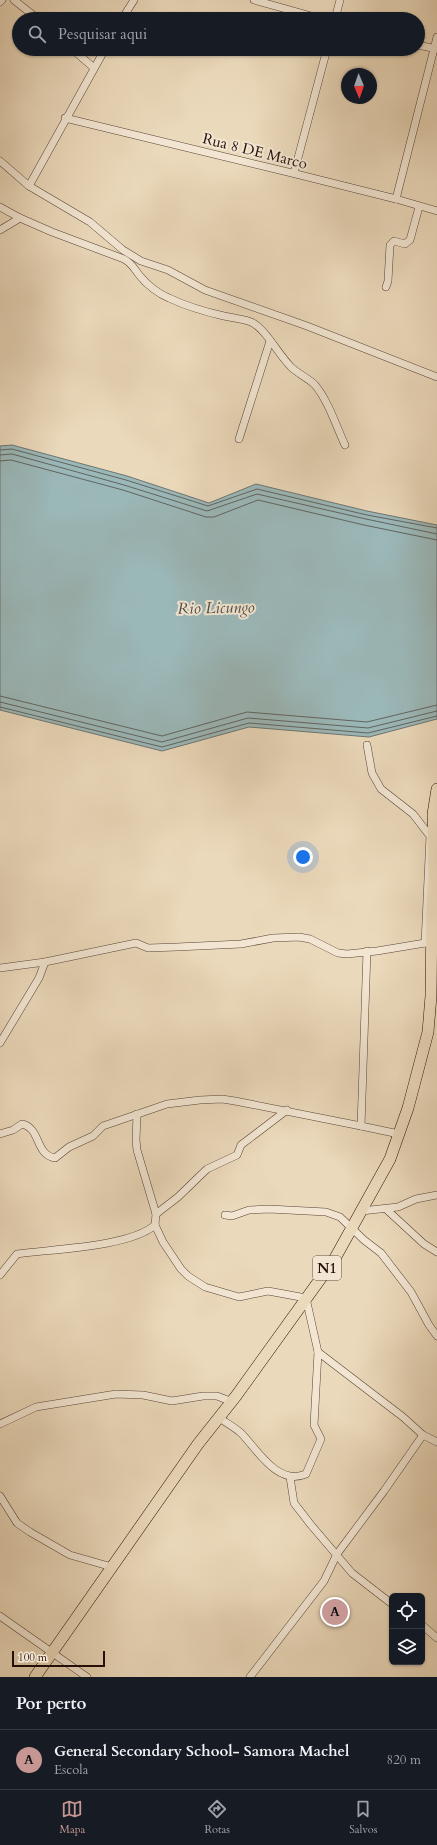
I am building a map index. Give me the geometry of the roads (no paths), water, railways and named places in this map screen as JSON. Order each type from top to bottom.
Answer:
[{"type":"highway","name":"N1","points":[[35,1677],[218,1417],[334,1260],[390,1159],[418,1075],[428,1032],[431,996],[431,945],[434,872],[433,814],[437,789]]},
{"type":"street","points":[[14,0],[29,12]]},
{"type":"street","points":[[126,12],[134,0]]},
{"type":"street","points":[[254,0],[297,12]]},
{"type":"street","points":[[336,12],[340,0]]},
{"type":"street","points":[[396,199],[436,49],[437,37]]},
{"type":"street","points":[[425,46],[436,49]]},
{"type":"street","points":[[80,56],[94,68]]},
{"type":"street","points":[[29,186],[65,118],[101,56]]},
{"type":"street","points":[[294,173],[325,56]]},
{"type":"street","name":"Rua 8 DE Marco","points":[[65,118],[294,173],[437,211]]},
{"type":"street","points":[[0,161],[29,186],[90,222],[123,250],[142,261],[168,270],[205,290],[307,326],[437,377]]},
{"type":"street","points":[[0,207],[20,218],[52,232],[124,259],[133,264],[146,283],[168,298],[212,313],[251,322],[265,332],[270,341],[292,368],[315,384],[328,407],[344,445]]},
{"type":"street","points":[[386,287],[388,281],[390,245],[394,241],[404,244],[410,240],[419,207]]},
{"type":"street","points":[[0,230],[20,218]]},
{"type":"street","points":[[239,439],[270,341]]},
{"type":"street","points":[[0,968],[45,962],[136,943],[148,948],[177,948],[241,944],[267,938],[292,937],[310,939],[338,953],[347,954],[431,945],[426,881],[430,836],[413,814],[381,788],[372,773],[367,745]]},
{"type":"street","points":[[361,1126],[368,951]]},
{"type":"street","points":[[0,1043],[40,978],[45,962]]},
{"type":"street","points":[[0,1134],[13,1130],[22,1124],[26,1124],[33,1131],[44,1154],[55,1158],[69,1147],[93,1136],[103,1126],[168,1104],[215,1099],[287,1110],[399,1134]]},
{"type":"street","points":[[156,1214],[173,1201],[207,1169],[237,1155],[241,1145],[287,1110]]},
{"type":"street","points":[[137,1114],[137,1150],[156,1214],[155,1225],[163,1242],[181,1269],[188,1276],[205,1287],[239,1297],[268,1291],[306,1298],[318,1352],[314,1425],[321,1440],[306,1474],[290,1477],[276,1470],[255,1450],[241,1433],[218,1417]]},
{"type":"street","points":[[361,1211],[398,1207],[416,1199],[437,1195]]},
{"type":"street","points":[[225,1215],[232,1216],[249,1210],[269,1209],[326,1212],[340,1217],[381,1253],[411,1292],[429,1325],[437,1336]]},
{"type":"street","points":[[386,1209],[424,1244],[437,1252]]},
{"type":"street","points":[[0,1275],[17,1254],[107,1243],[140,1234],[155,1225]]},
{"type":"street","points":[[318,1352],[403,1417],[423,1435],[437,1442]]},
{"type":"street","points":[[0,1424],[36,1407],[116,1394],[143,1395],[172,1400],[203,1396],[217,1396],[230,1401]]},
{"type":"street","points":[[250,1677],[320,1587],[337,1554],[423,1435]]},
{"type":"street","points":[[290,1477],[294,1504],[352,1573],[389,1602]]},
{"type":"street","points":[[0,1496],[17,1523],[30,1532],[70,1555],[112,1567]]},
{"type":"street","points":[[0,1616],[87,1677]]},
{"type":"street","points":[[425,1628],[437,1638]]},
{"type":"water","name":"Rio Licungo","points":[[12,445],[127,476],[209,503],[256,484],[367,511],[437,525],[437,719],[369,737],[249,727],[162,751],[0,710],[0,446]]},
{"type":"place","name":"General Secondary School- Samora Machel","points":[[335,1612]]}]
